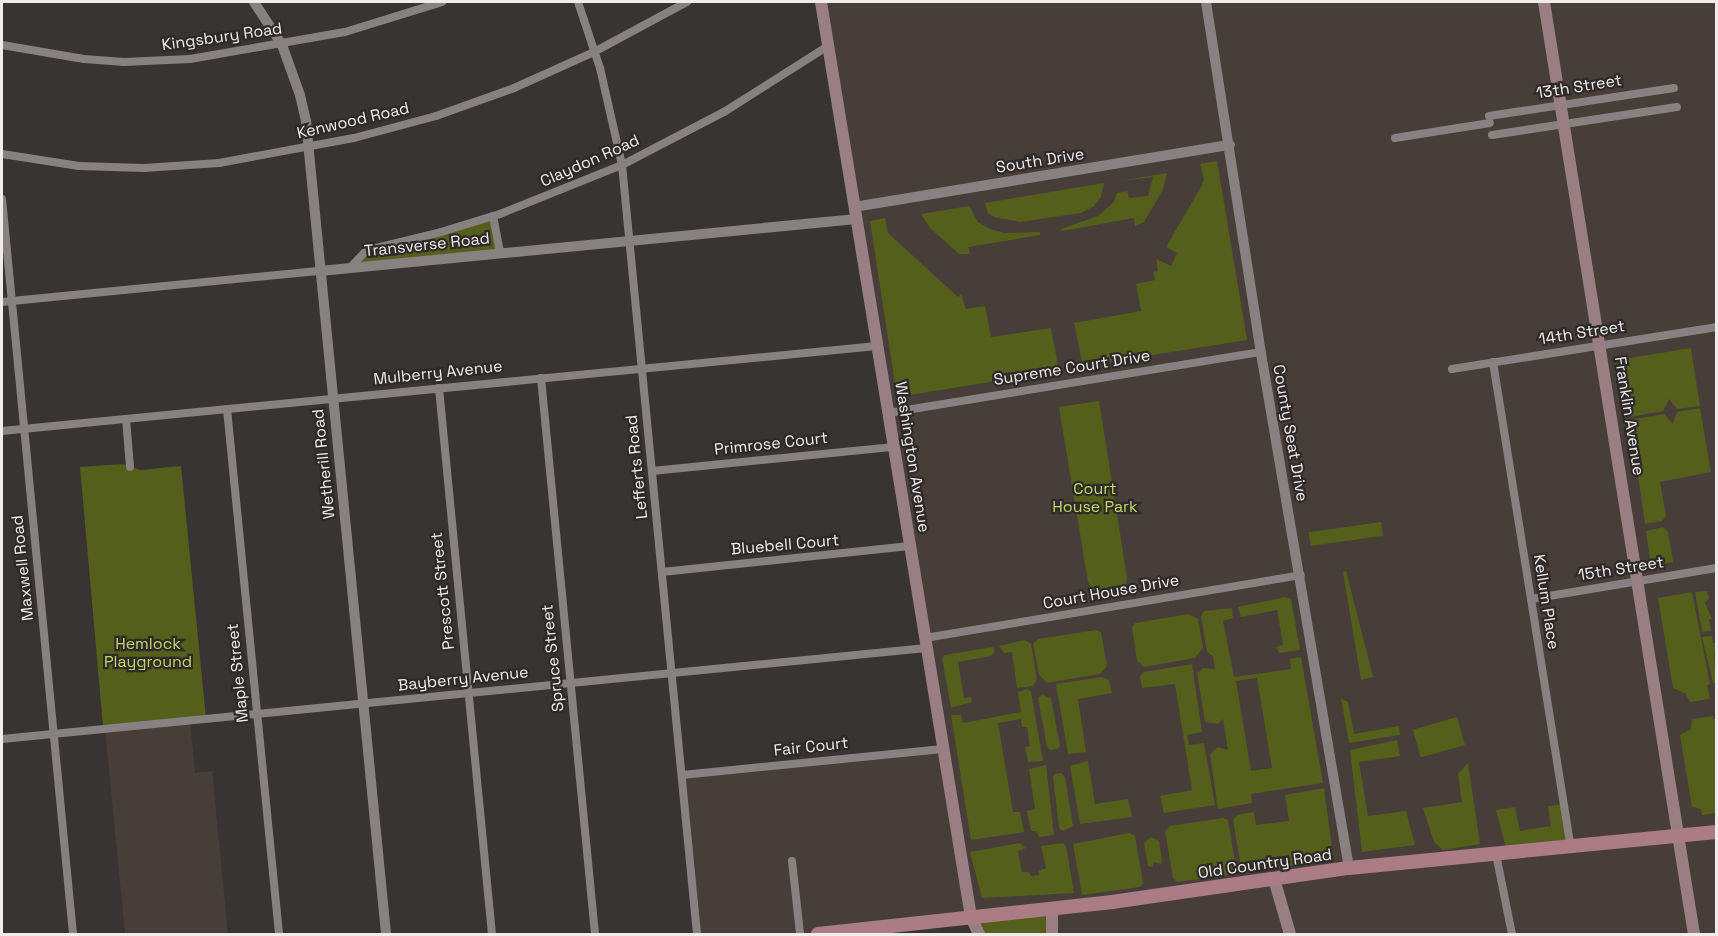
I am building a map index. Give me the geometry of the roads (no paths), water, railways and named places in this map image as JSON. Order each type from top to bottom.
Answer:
[{"type":"main road","name":"Washington Avenue","points":[[821,2],[971,917],[979,934]]},
{"type":"main road","name":"Franklin Avenue","points":[[1544,2],[1694,934]]},
{"type":"main road","name":"Old Country Road","points":[[818,934],[1052,908],[1350,868],[1716,832]]},
{"type":"main road","points":[[1274,879],[1290,934]]},
{"type":"main road","points":[[1052,908],[1052,934]]},
{"type":"street","name":"Wetherill Road","points":[[254,2],[282,45],[300,95],[308,148],[386,934]]},
{"type":"street","name":"Kingsbury Road","points":[[2,45],[44,54],[123,62],[190,59],[282,45],[345,32],[442,2]]},
{"type":"street","name":"Lefferts Road","points":[[578,2],[594,52],[622,165],[697,934]]},
{"type":"street","name":"Kenwood Road","points":[[2,154],[79,166],[144,168],[219,163],[354,138],[436,116],[514,88],[594,52],[687,2]]},
{"type":"street","name":"County Seat Drive","points":[[1206,2],[1261,352],[1350,868]]},
{"type":"street","name":"Claydon Road","points":[[350,268],[364,253],[372,249],[494,216],[622,165],[724,112],[828,46]]},
{"type":"street","name":"13th Street","points":[[1395,138],[1562,105],[1674,88]]},
{"type":"street","points":[[1492,135],[1677,107]]},
{"type":"street","name":"South Drive","points":[[855,213],[1230,145]]},
{"type":"street","name":"Maxwell Road","points":[[2,199],[5,271],[11,301],[73,934]]},
{"type":"street","name":"Transverse Road","points":[[2,302],[630,240],[855,213]]},
{"type":"street","points":[[494,216],[500,253]]},
{"type":"street","name":"14th Street","points":[[1452,369],[1716,327]]},
{"type":"street","name":"Mulberry Avenue","points":[[2,431],[877,346]]},
{"type":"street","name":"Supreme Court Drive","points":[[888,413],[1261,352]]},
{"type":"street","name":"Kellum Place","points":[[1493,362],[1571,847]]},
{"type":"street","name":"Spruce Street","points":[[541,378],[595,934]]},
{"type":"street","name":"Prescott Street","points":[[439,388],[492,934]]},
{"type":"street","name":"Maple Street","points":[[227,409],[279,934]]},
{"type":"street","points":[[126,419],[130,467]]},
{"type":"street","name":"Primrose Court","points":[[652,471],[894,447]]},
{"type":"street","name":"Bluebell Court","points":[[662,572],[910,546]]},
{"type":"street","name":"15th Street","points":[[1531,599],[1716,568]]},
{"type":"street","name":"Court House Drive","points":[[926,643],[1301,575]]},
{"type":"street","name":"Bayberry Avenue","points":[[2,739],[672,673],[926,643]]},
{"type":"street","name":"Fair Court","points":[[682,775],[943,750]]},
{"type":"street","points":[[1496,854],[1512,934]]},
{"type":"street","points":[[792,861],[800,934]]},
{"type":"park label","name":"Court House Park","points":[[1095,498]]},
{"type":"park label","name":"Hemlock Playground","points":[[148,653]]}]
